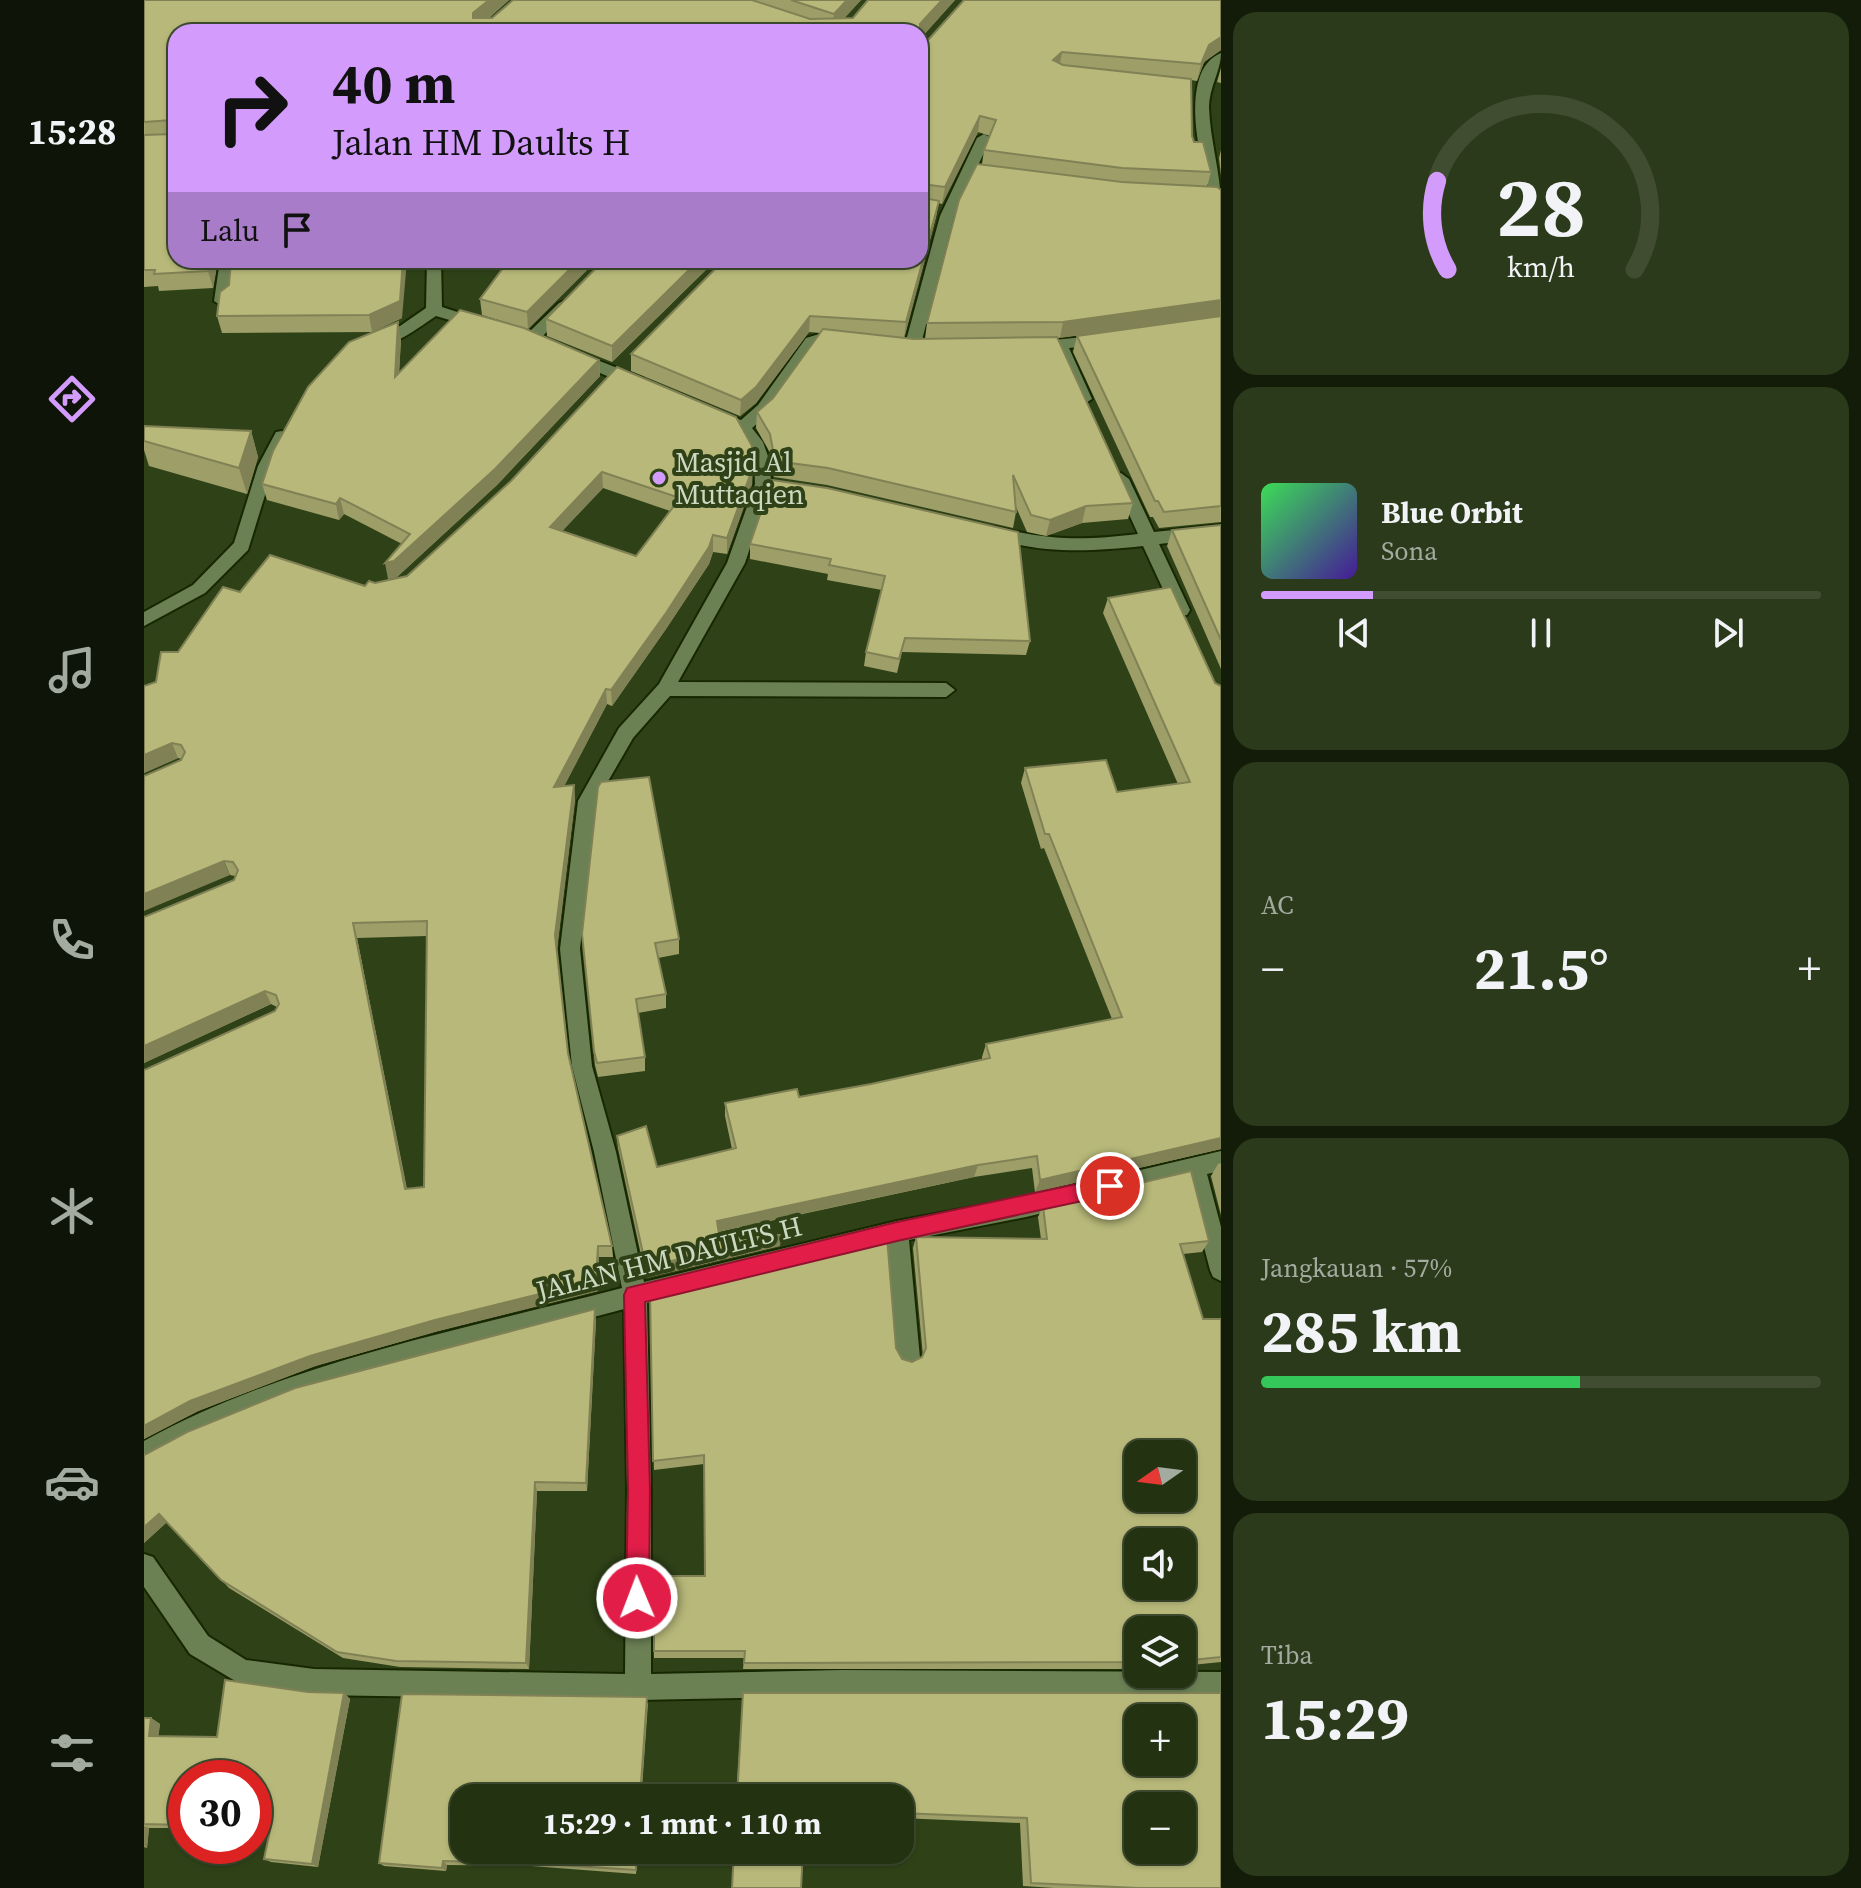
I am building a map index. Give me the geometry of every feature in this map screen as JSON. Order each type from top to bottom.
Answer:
[{"type":"street","points":[[1215,199],[1196,90],[1209,66],[1221,57]]},
{"type":"street","points":[[912,348],[941,211],[977,173],[984,138]]},
{"type":"street","points":[[1204,147],[1221,147]]},
{"type":"street","points":[[222,301],[226,268]]},
{"type":"street","points":[[434,268],[434,310]]},
{"type":"street","points":[[532,339],[576,294]]},
{"type":"street","points":[[355,348],[405,329],[434,310],[532,339],[659,390]]},
{"type":"street","points":[[743,427],[764,409],[811,342],[826,337],[855,341]]},
{"type":"street","points":[[1015,347],[1060,346],[1118,338]]},
{"type":"street","points":[[1060,346],[1093,418]]},
{"type":"street","points":[[638,1687],[639,1490],[635,1295],[605,1152],[582,1066],[570,949],[587,801],[626,733],[665,689],[736,563],[771,485],[755,442],[743,427],[701,409]]},
{"type":"street","points":[[144,620],[199,589],[242,546],[266,466],[288,426]]},
{"type":"street","points":[[1112,459],[1188,626]]},
{"type":"street","points":[[981,529],[1046,545],[1085,546],[1221,531]]},
{"type":"street","points":[[665,689],[946,690]]},
{"type":"street","name":"JALAN HM DAULTS H","points":[[144,1454],[185,1431],[300,1384],[635,1295],[897,1231],[1026,1207],[1221,1161]]},
{"type":"street","points":[[1194,1166],[1221,1270]]},
{"type":"street","points":[[897,1231],[908,1358]]},
{"type":"street","points":[[144,1566],[199,1645],[242,1672],[314,1682],[638,1687],[842,1683],[1221,1685]]},
{"type":"building","points":[[144,0],[489,0],[473,13],[473,18],[492,18],[513,0],[752,0],[810,19],[853,18],[868,0],[942,0],[920,24],[168,24],[168,120],[144,122]]},
{"type":"building","points":[[791,0],[847,0],[834,14]]},
{"type":"building","points":[[964,0],[1221,0],[1221,37],[1209,45],[1201,64],[1062,52],[1053,60],[1063,65],[1191,79],[1192,136],[1194,142],[1203,142],[1211,172],[1122,168],[984,150],[996,120],[980,116],[945,187],[928,185],[928,39]]},
{"type":"building","points":[[168,134],[168,268],[209,268],[208,271],[154,274],[155,270],[144,270],[144,135]]},
{"type":"building","points":[[977,164],[1122,182],[1217,187],[1221,190],[1221,300],[1063,322],[927,323],[959,200]]},
{"type":"building","points":[[928,199],[939,201],[928,241]]},
{"type":"building","points":[[230,268],[402,268],[400,301],[369,315],[217,316],[220,292],[229,285]]},
{"type":"building","points":[[503,268],[571,268],[527,312],[480,299]]},
{"type":"building","points":[[596,268],[691,268],[612,346],[546,319]]},
{"type":"building","points":[[716,268],[921,268],[906,322],[810,316],[756,387],[741,400],[631,354]]},
{"type":"building","points":[[460,310],[524,328],[599,360],[495,469],[394,561],[385,563],[410,534],[340,498],[336,504],[262,484],[273,451],[308,387],[349,342],[398,322],[395,377]]},
{"type":"building","points":[[1221,316],[1221,506],[1164,512],[1155,501],[1077,336]]},
{"type":"building","points":[[823,329],[914,339],[1057,337],[1133,503],[1086,506],[1050,520],[1031,515],[1013,475],[1016,512],[828,468],[775,461],[770,434],[757,412],[773,398]]},
{"type":"building","points":[[617,367],[736,417],[752,446],[753,467],[727,538],[713,535],[709,547],[666,613],[611,690],[606,689],[554,787],[574,785],[555,935],[568,1053],[612,1246],[598,1246],[596,1280],[435,1320],[310,1356],[190,1401],[144,1426],[144,1070],[275,1011],[279,1004],[276,995],[265,991],[144,1046],[144,917],[234,880],[238,870],[233,862],[224,861],[144,894],[144,776],[181,760],[185,752],[181,745],[172,743],[144,755],[144,686],[156,682],[161,652],[178,652],[223,587],[240,592],[270,555],[365,586],[369,581],[375,583],[407,576],[511,481]],"holes":[[[602,472],[680,498],[636,556],[550,527]],[[427,921],[424,1187],[405,1189],[353,923]]]},
{"type":"building","points":[[144,426],[251,431],[239,468],[144,441]]},
{"type":"building","points":[[772,480],[827,488],[1018,532],[1030,641],[905,638],[899,659],[866,652],[885,576],[829,565],[831,559],[750,544]]},
{"type":"building","points":[[1221,525],[1221,640],[1172,530]]},
{"type":"building","points":[[1171,587],[1215,683],[1221,686],[1221,1138],[1040,1180],[1037,1156],[978,1165],[717,1221],[719,1234],[782,1235],[646,1267],[617,1136],[646,1126],[657,1167],[736,1148],[725,1103],[797,1089],[799,1097],[871,1084],[990,1058],[986,1044],[1122,1017],[1049,834],[1045,834],[1025,768],[1106,760],[1117,792],[1190,782],[1108,598]]},
{"type":"building","points":[[649,777],[679,939],[655,943],[666,994],[636,999],[645,1057],[597,1063],[582,934],[598,787],[601,782]]},
{"type":"building","points":[[1191,1171],[1209,1241],[1180,1244],[1203,1319],[1221,1319],[1221,1657],[1196,1660],[1196,1616],[1124,1616],[1124,1662],[744,1663],[745,1651],[654,1651],[654,1576],[705,1576],[704,1455],[653,1461],[650,1295],[887,1237],[896,1348],[902,1359],[912,1362],[922,1357],[926,1348],[916,1237],[1047,1239],[1043,1206]]},
{"type":"building","points":[[595,1309],[586,1483],[535,1482],[526,1663],[396,1661],[337,1652],[221,1580],[159,1514],[144,1527],[144,1455],[187,1432],[295,1388]]},
{"type":"building","points":[[225,1680],[308,1692],[344,1693],[312,1864],[272,1860],[272,1760],[168,1760],[168,1825],[144,1824],[144,1718],[151,1718],[149,1736],[217,1737]]},
{"type":"building","points":[[743,1693],[1221,1693],[1221,1888],[1031,1883],[1027,1818],[914,1814],[914,1784],[738,1784]]},
{"type":"building","points":[[402,1694],[647,1697],[641,1784],[450,1784],[450,1861],[443,1861],[442,1868],[379,1863]]},
{"type":"building","points":[[544,1864],[636,1864],[636,1870]]},
{"type":"building","points":[[733,1864],[802,1864],[801,1888],[732,1888]]},
{"type":"place","name":"Masjid Al Muttaqien","points":[[659,478]]},
{"type":"route","points":[[637,1598],[639,1490],[635,1295],[719,1277],[897,1231],[1026,1207],[1110,1186]]}]
